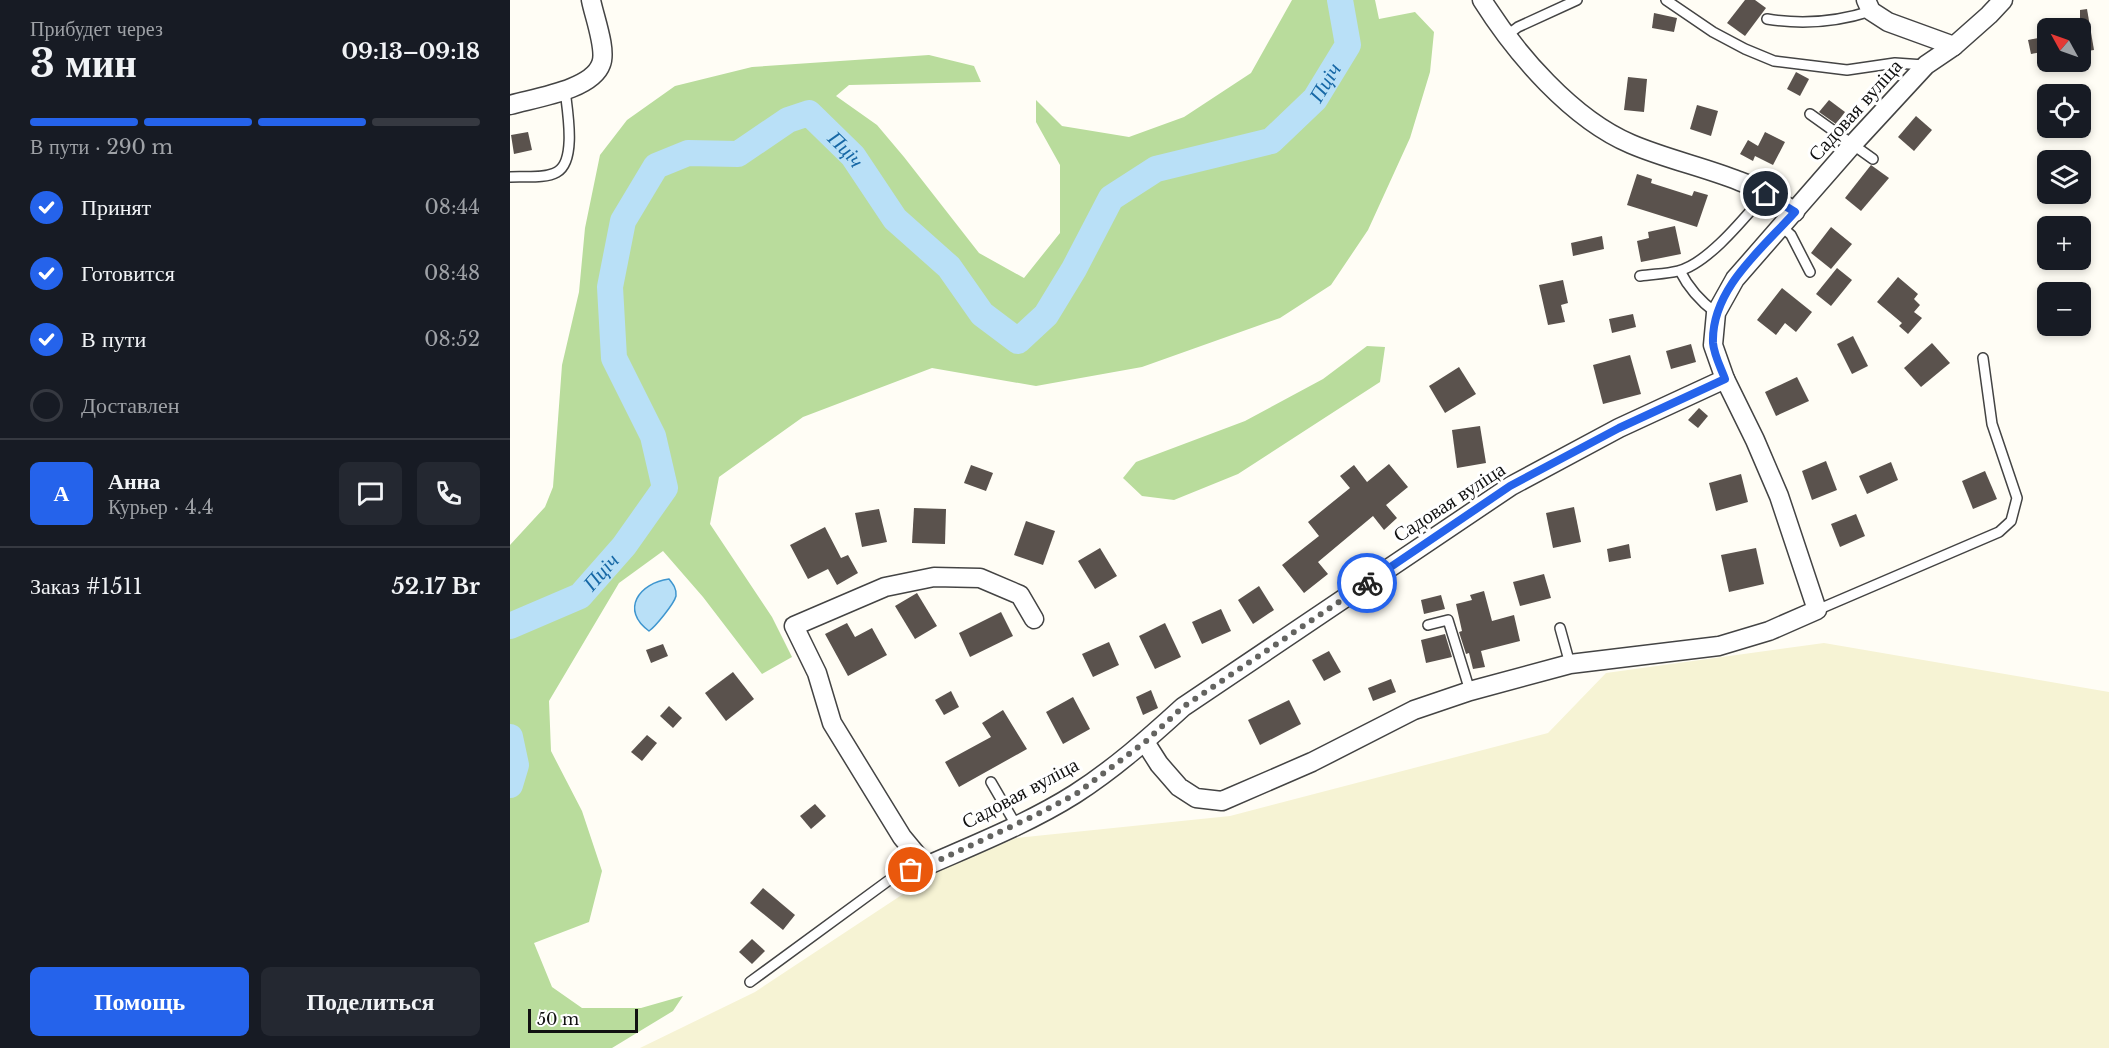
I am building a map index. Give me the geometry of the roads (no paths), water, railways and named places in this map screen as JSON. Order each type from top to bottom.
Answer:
[{"type":"street","points":[[510,105],[566,90],[596,74],[602,63],[602,49],[591,0]]},
{"type":"street","points":[[1482,0],[1506,36],[1532,66],[1598,128],[1634,146],[1740,181],[1795,212]]},
{"type":"street","name":"Садовая вуліца","points":[[926,866],[1016,825],[1076,794],[1145,742],[1183,707],[1510,486],[1619,428],[1725,379],[1713,345],[1716,313],[1735,279],[1852,144],[1926,65],[1954,46],[2003,0]]},
{"type":"street","points":[[1869,5],[1888,22],[1954,46]]},
{"type":"street","points":[[1145,742],[1179,787],[1196,798],[1222,801],[1312,762],[1414,710],[1470,691],[1570,664],[1719,646],[1769,631],[1817,609],[1779,496],[1725,379]]},
{"type":"street","points":[[926,866],[902,837],[832,723],[817,673],[794,626],[885,587],[934,577],[980,579],[1020,595],[1034,619]]},
{"type":"lane","points":[[1506,36],[1518,27],[1577,0]]},
{"type":"lane","points":[[1666,0],[1745,50],[1774,61],[1847,70],[1895,63],[1926,65]]},
{"type":"lane","points":[[1767,19],[1816,23],[1848,18],[1869,5]]},
{"type":"lane","points":[[510,177],[549,175],[559,171],[563,165],[569,145],[566,90]]},
{"type":"lane","points":[[1810,114],[1873,159]]},
{"type":"lane","points":[[1640,276],[1680,271],[1702,258],[1723,240],[1766,194]]},
{"type":"lane","points":[[1782,227],[1791,235],[1810,272]]},
{"type":"lane","points":[[1680,271],[1686,284],[1698,299],[1716,313]]},
{"type":"lane","points":[[1817,609],[2000,532],[2011,521],[2017,498],[1992,424],[1983,358]]},
{"type":"lane","points":[[1428,625],[1448,620],[1470,691]]},
{"type":"lane","points":[[1560,628],[1570,664]]},
{"type":"lane","points":[[991,782],[1016,825]]},
{"type":"lane","points":[[750,982],[896,875],[926,866]]},
{"type":"water","points":[[669,579],[676,596],[664,615],[649,631],[640,623],[636,615],[637,599],[649,586]]},
{"type":"waterway","name":"Пціч","points":[[510,626],[580,596],[624,546],[665,488],[653,436],[614,358],[610,287],[623,221],[656,166],[688,153],[738,154],[788,120],[809,113],[853,156],[895,219],[949,267],[982,314],[1018,341],[1046,315],[1074,269],[1111,198],[1156,169],[1271,141],[1315,99],[1348,45],[1340,0]]},
{"type":"waterway","name":"Пціч","points":[[510,737],[516,765],[510,785]]}]
